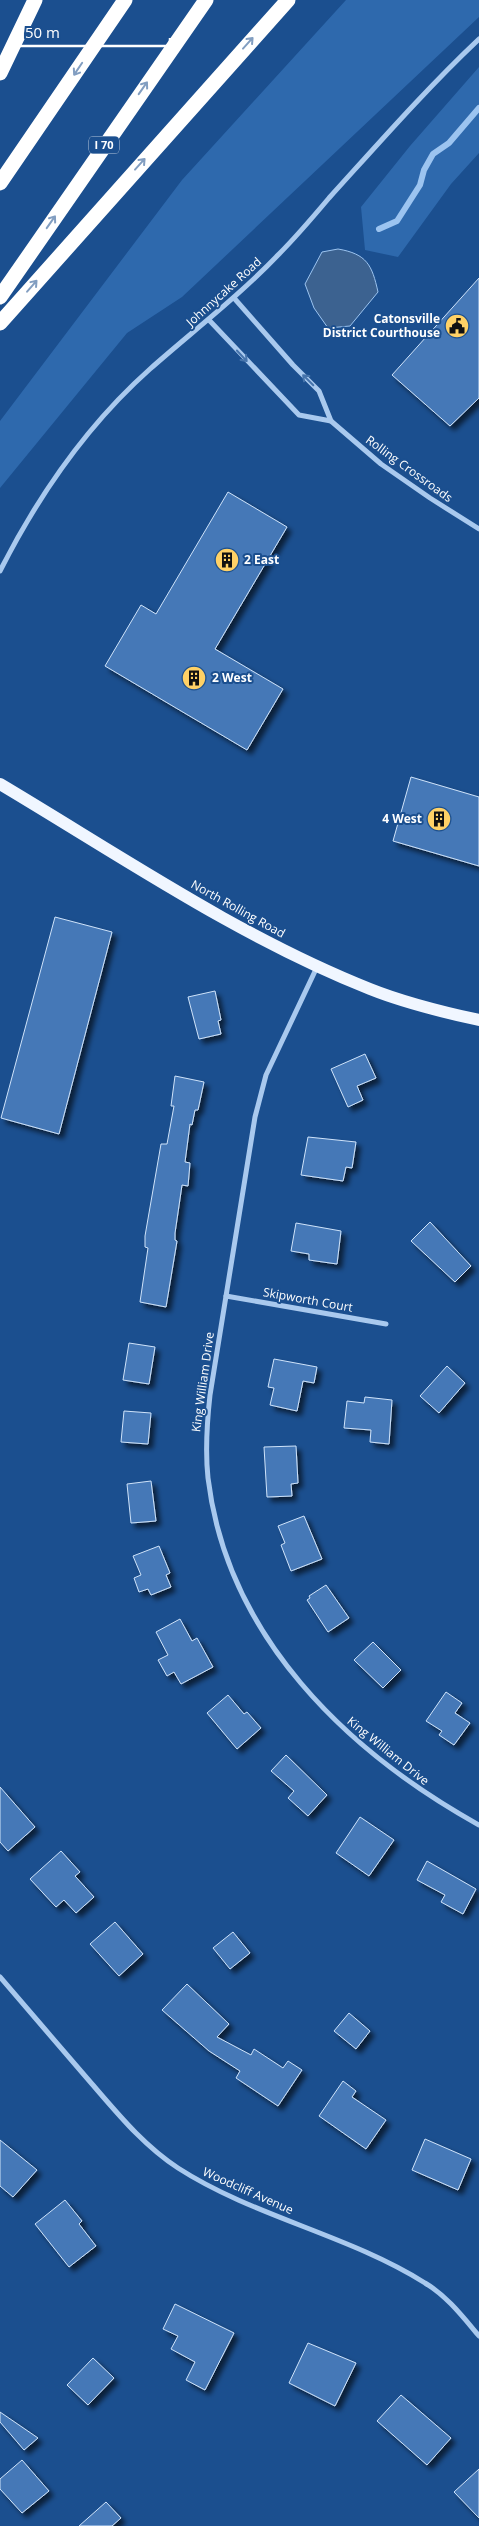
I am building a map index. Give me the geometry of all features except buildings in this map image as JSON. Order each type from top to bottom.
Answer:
[{"type":"highway","points":[[0,73],[35,0]]},
{"type":"highway","points":[[0,184],[126,0]]},
{"type":"highway","name":"I 70","points":[[0,296],[206,0]]},
{"type":"highway","points":[[0,323],[288,0]]},
{"type":"main road","name":"North Rolling Road","points":[[0,784],[210,910],[317,967],[372,990],[436,1010],[479,1020]]},
{"type":"street","name":"Johnnycake Road","points":[[0,571],[38,502],[71,454],[108,411],[149,370],[234,298],[280,254],[442,73],[479,39]]},
{"type":"street","name":"Rolling Crossroads","points":[[234,298],[293,365],[320,391],[331,421],[381,464],[479,529]]},
{"type":"street","points":[[209,320],[298,415],[331,421]]},
{"type":"street","name":"King William Drive","points":[[317,967],[266,1075],[255,1117],[210,1394],[206,1441],[215,1517],[227,1559],[246,1601],[268,1640],[294,1676],[354,1739],[434,1800],[479,1824]]},
{"type":"street","name":"Skipworth Court","points":[[226,1296],[386,1324]]},
{"type":"street","name":"Woodcliff Avenue","points":[[0,1978],[123,2120],[155,2151],[204,2184],[370,2255],[426,2284],[454,2306],[479,2336]]},
{"type":"shaded area","points":[[346,0],[479,0],[479,17],[182,297],[127,333],[0,488],[0,421],[182,180]]},
{"type":"shaded area","points":[[479,67],[479,153],[451,184],[398,257],[365,250],[361,207],[410,146]]},
{"type":"shaded area","points":[[338,249],[356,254],[367,262],[378,292],[350,326],[328,328],[314,308],[305,284],[322,252]]},
{"type":"waterway","points":[[379,229],[397,221],[420,185],[424,170],[433,154],[449,143],[479,108]]},
{"type":"place","name":"Catonsville District Courthouse","points":[[457,326]]},
{"type":"place","name":"2 East","points":[[227,560]]},
{"type":"place","name":"2 West","points":[[194,678]]},
{"type":"place","name":"4 West","points":[[439,819]]}]
